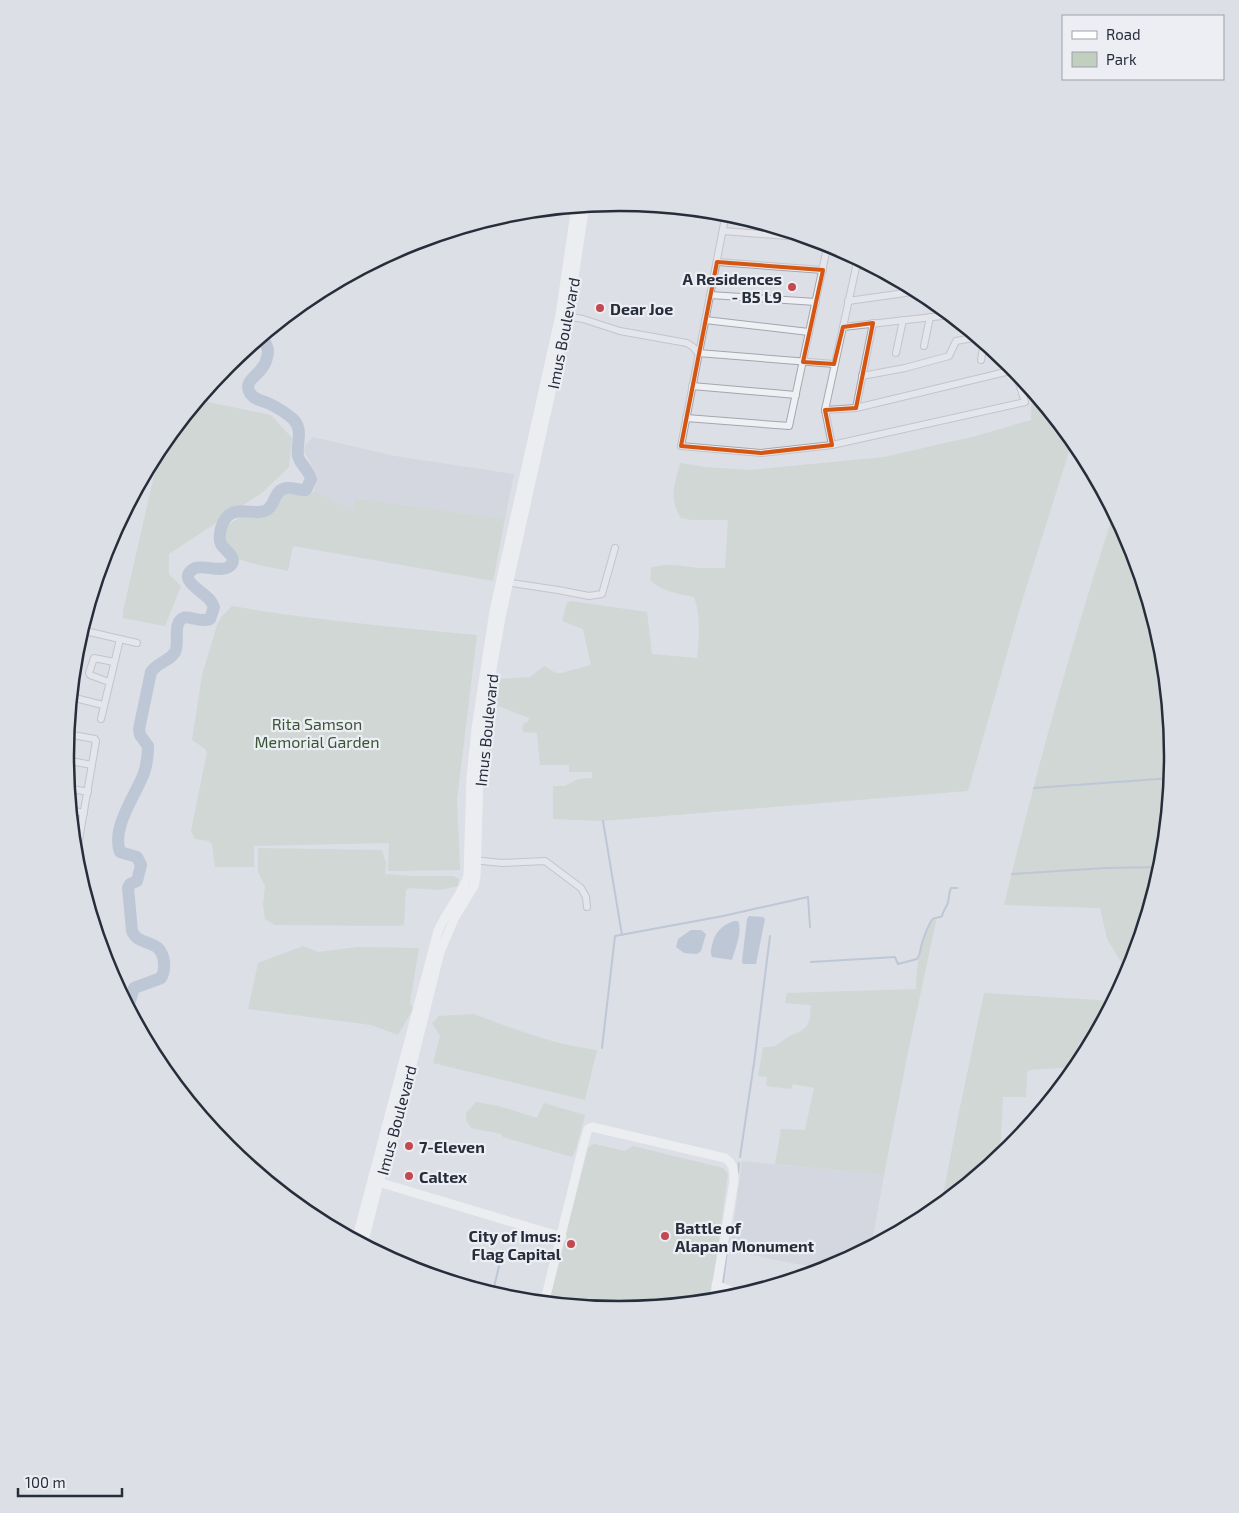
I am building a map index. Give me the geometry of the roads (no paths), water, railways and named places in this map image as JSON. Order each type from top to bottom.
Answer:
[{"type":"main road","name":"Imus Boulevard","points":[[358,1235],[376,1181],[395,1134],[440,952],[455,917],[474,886],[476,877],[473,860],[475,777],[505,582],[564,316],[584,212]]},
{"type":"main road","name":"Imus Boulevard","points":[[564,316],[575,213]]},
{"type":"main road","points":[[546,1298],[589,1127],[725,1158],[730,1162],[733,1167],[734,1181],[715,1294]]},
{"type":"main road","name":"Imus Boulevard","points":[[364,1238],[376,1181]]},
{"type":"main road","points":[[376,1181],[562,1237]]},
{"type":"main road","points":[[716,1285],[731,1291]]},
{"type":"street","points":[[725,221],[681,446],[760,453],[832,445],[1025,402],[1020,386]]},
{"type":"street","points":[[723,231],[781,236]]},
{"type":"street","points":[[686,418],[789,426],[826,251]]},
{"type":"street","points":[[716,262],[823,270]]},
{"type":"street","points":[[832,445],[825,410],[856,266]]},
{"type":"street","points":[[848,301],[906,293]]},
{"type":"street","points":[[710,295],[816,302]]},
{"type":"street","points":[[564,316],[583,318],[620,331],[687,344],[693,347],[698,354]]},
{"type":"street","points":[[842,327],[941,316]]},
{"type":"street","points":[[924,346],[930,317]]},
{"type":"street","points":[[705,320],[809,332]]},
{"type":"street","points":[[896,353],[903,320]]},
{"type":"street","points":[[856,408],[873,323]]},
{"type":"street","points":[[862,376],[905,368],[949,356],[956,341],[970,339]]},
{"type":"street","points":[[981,360],[983,350]]},
{"type":"street","points":[[698,354],[834,364]]},
{"type":"street","points":[[825,410],[856,408],[1005,371]]},
{"type":"street","points":[[692,386],[796,396]]},
{"type":"street","points":[[505,582],[589,596],[602,594],[615,548]]},
{"type":"street","points":[[88,632],[137,643]]},
{"type":"street","points":[[100,719],[120,639]]},
{"type":"street","points":[[109,682],[89,673],[96,657],[114,662]]},
{"type":"street","points":[[77,698],[103,705]]},
{"type":"street","points":[[75,736],[96,740],[84,813],[79,831]]},
{"type":"street","points":[[74,762],[92,765]]},
{"type":"street","points":[[75,789],[88,792]]},
{"type":"street","points":[[77,811],[84,813]]},
{"type":"street","points":[[473,860],[502,863],[545,861],[581,888],[586,897],[587,907]]},
{"type":"water","points":[[749,916],[763,917],[765,919],[756,964],[743,964],[742,961],[747,919]]},
{"type":"water","points":[[734,921],[738,921],[740,930],[732,960],[712,957],[711,948],[717,933]]},
{"type":"water","points":[[691,930],[701,930],[706,934],[701,951],[697,954],[684,953],[676,947],[678,939]]},
{"type":"waterway","points":[[131,999],[134,988],[161,978],[164,967],[163,958],[158,948],[140,940],[132,931],[128,888],[130,884],[137,881],[141,865],[137,857],[120,852],[118,842],[119,832],[126,811],[147,763],[148,746],[140,735],[139,729],[151,672],[175,652],[177,629],[183,618],[210,619],[213,605],[207,596],[192,585],[188,576],[195,568],[222,569],[230,566],[232,563],[232,557],[220,540],[221,528],[225,519],[230,514],[236,512],[262,512],[267,510],[280,491],[289,488],[306,490],[311,479],[298,456],[299,432],[296,423],[279,409],[254,397],[248,389],[249,382],[266,362],[268,348],[265,342]]},
{"type":"waterway","points":[[1034,788],[1164,779]]},
{"type":"waterway","points":[[603,821],[622,935]]},
{"type":"waterway","points":[[1012,874],[1105,868],[1154,867]]},
{"type":"waterway","points":[[811,962],[895,957],[898,964],[917,959],[930,923],[934,918],[942,916],[948,903],[951,888],[957,888]]},
{"type":"waterway","points":[[602,1048],[615,936],[723,916],[808,897],[810,927]]},
{"type":"waterway","points":[[740,1157],[770,936]]},
{"type":"waterway","points":[[738,1173],[739,1163]]},
{"type":"waterway","points":[[723,1283],[729,1235]]},
{"type":"waterway","points":[[494,1288],[503,1250]]},
{"type":"place","name":"A Residences - B5 L9","points":[[792,287]]},
{"type":"place","name":"Dear Joe","points":[[600,308]]},
{"type":"place","name":"7-Eleven","points":[[409,1146]]},
{"type":"place","name":"Caltex","points":[[409,1176]]},
{"type":"place","name":"Battle of Alapan Monument","points":[[665,1236]]},
{"type":"place","name":"City of Imus: Flag Capital","points":[[571,1244]]},
{"type":"park label","name":"Rita Samson Memorial Garden","points":[[317,732]]}]
